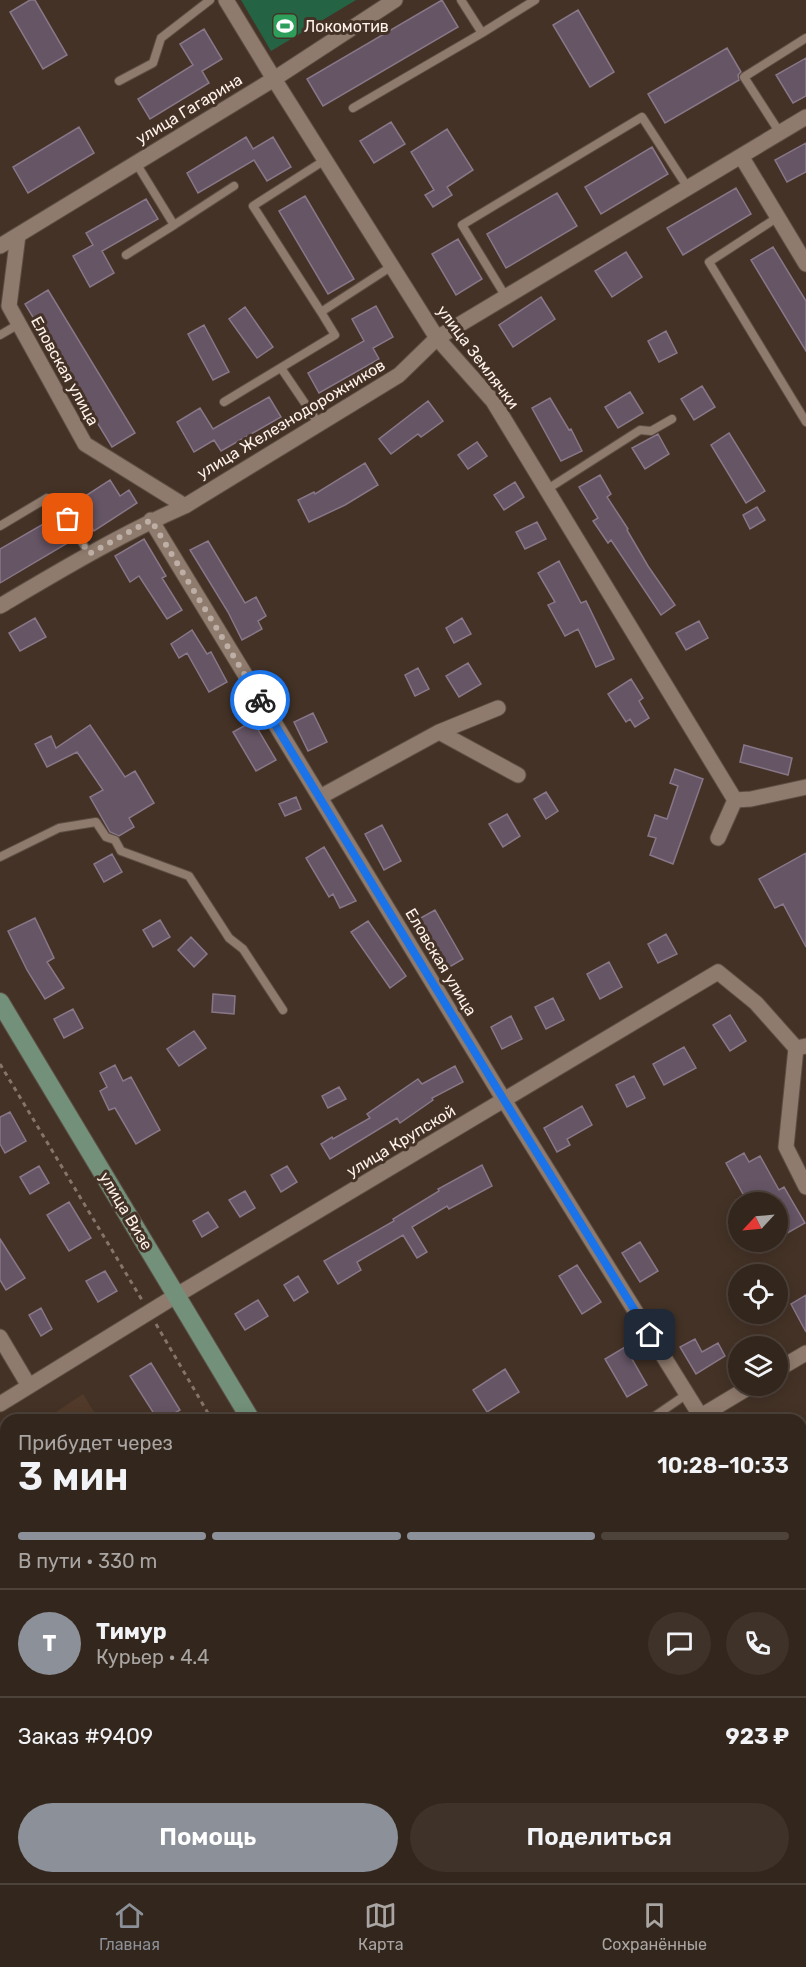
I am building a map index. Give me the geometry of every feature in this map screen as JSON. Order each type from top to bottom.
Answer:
[{"type":"street","name":"улица Землячки","points":[[226,0],[437,338],[493,401],[735,800]]},
{"type":"street","name":"улица Гагарина","points":[[0,246],[274,79],[395,0]]},
{"type":"street","name":"улица Железнодорожников","points":[[0,606],[151,520],[185,506],[399,375],[437,338],[806,117]]},
{"type":"street","points":[[741,156],[806,264]]},
{"type":"street","name":"Еловская улица","points":[[18,235],[9,306],[85,444],[185,506]]},
{"type":"street","name":"Еловская улица","points":[[151,520],[504,1100],[700,1414]]},
{"type":"street","points":[[320,797],[439,732],[498,708]]},
{"type":"street","points":[[439,732],[518,776]]},
{"type":"street","points":[[718,838],[735,800],[751,799],[806,787]]},
{"type":"street","name":"улица Крупской","points":[[0,1404],[177,1295],[718,972],[756,1003],[801,1047]]},
{"type":"street","name":"улица Визе","points":[[0,1002],[247,1414]]},
{"type":"street","points":[[801,1047],[786,1147],[806,1187]]},
{"type":"street","points":[[0,1336],[29,1386]]},
{"type":"street","points":[[788,1364],[806,1353]]},
{"type":"street","points":[[708,1414],[736,1396]]},
{"type":"lane","points":[[119,81],[153,63],[161,38],[210,0]]},
{"type":"lane","points":[[461,0],[482,33]]},
{"type":"lane","points":[[353,108],[535,0]]},
{"type":"lane","points":[[780,133],[744,77],[806,38]]},
{"type":"lane","points":[[506,297],[462,225],[642,117],[688,188]]},
{"type":"lane","points":[[224,402],[335,335],[253,206],[325,160]]},
{"type":"lane","points":[[136,163],[174,225]]},
{"type":"lane","points":[[126,255],[234,186]]},
{"type":"lane","points":[[778,217],[709,262],[806,422]]},
{"type":"lane","points":[[321,312],[392,266]]},
{"type":"lane","points":[[0,335],[19,324]]},
{"type":"lane","points":[[281,368],[319,424]]},
{"type":"lane","points":[[546,490],[640,430],[651,431],[672,418]]},
{"type":"lane","points":[[0,525],[47,498],[58,501],[89,554]]},
{"type":"lane","points":[[0,857],[59,828],[96,822],[106,837],[115,840],[121,850],[189,876],[229,938],[243,949],[283,1010]]},
{"type":"lane","points":[[658,1414],[687,1394]]},
{"type":"path","points":[[0,1064],[208,1414]]},
{"type":"shaded area","points":[[83,1394],[95,1414],[53,1414]]},
{"type":"green space","name":"Локомотив","points":[[241,0],[356,0],[271,51]]},
{"type":"building","points":[[30,0],[35,0],[67,55],[43,69],[10,12]]},
{"type":"building","points":[[442,0],[458,27],[323,106],[307,79]]},
{"type":"building","points":[[578,10],[614,72],[590,87],[553,25]]},
{"type":"building","points":[[204,29],[222,59],[202,71],[209,83],[150,119],[138,99],[193,65],[180,44]]},
{"type":"building","points":[[727,48],[741,72],[738,75],[739,80],[665,123],[648,94]]},
{"type":"building","points":[[806,58],[806,96],[793,103],[776,75]]},
{"type":"building","points":[[391,122],[405,144],[374,163],[360,141]]},
{"type":"building","points":[[79,127],[94,153],[28,193],[13,167]]},
{"type":"building","points":[[447,129],[473,170],[447,187],[452,195],[433,207],[425,195],[434,190],[411,152]]},
{"type":"building","points":[[246,137],[253,149],[273,137],[291,167],[267,181],[254,160],[198,193],[187,173]]},
{"type":"building","points":[[806,143],[806,172],[787,182],[775,160]]},
{"type":"building","points":[[652,147],[668,174],[601,214],[585,187]]},
{"type":"building","points":[[736,188],[751,214],[683,255],[667,228]]},
{"type":"building","points":[[557,193],[577,226],[506,268],[487,234]]},
{"type":"building","points":[[305,196],[354,279],[328,294],[279,211]]},
{"type":"building","points":[[146,199],[158,219],[102,251],[114,273],[90,287],[73,256],[93,245],[86,233]]},
{"type":"building","points":[[458,239],[482,279],[456,295],[432,254]]},
{"type":"building","points":[[773,247],[806,301],[806,351],[751,260]]},
{"type":"building","points":[[626,252],[642,277],[612,297],[595,271]]},
{"type":"building","points":[[48,290],[135,433],[112,447],[25,304]]},
{"type":"building","points":[[541,297],[555,319],[513,347],[499,325]]},
{"type":"building","points":[[376,306],[393,337],[373,348],[379,359],[319,393],[308,373],[364,341],[352,319]]},
{"type":"building","points":[[245,307],[273,347],[257,358],[229,319]]},
{"type":"building","points":[[204,325],[229,372],[213,380],[188,334]]},
{"type":"building","points":[[666,331],[677,353],[659,362],[648,341]]},
{"type":"building","points":[[702,386],[715,407],[694,420],[681,399]]},
{"type":"building","points":[[630,392],[643,413],[618,428],[605,407]]},
{"type":"building","points":[[269,397],[281,417],[221,451],[214,440],[194,452],[177,422],[200,408],[213,429]]},
{"type":"building","points":[[550,398],[569,430],[571,429],[582,451],[561,461],[532,408]]},
{"type":"building","points":[[428,401],[443,421],[421,437],[418,434],[391,454],[379,439]]},
{"type":"building","points":[[729,433],[765,491],[746,503],[711,445]]},
{"type":"building","points":[[658,434],[669,454],[645,469],[632,448]]},
{"type":"building","points":[[477,442],[487,456],[468,469],[458,455]]},
{"type":"building","points":[[365,463],[378,485],[345,505],[309,522],[298,500],[314,492],[315,494]]},
{"type":"building","points":[[600,475],[611,494],[607,497],[648,566],[675,605],[661,615],[611,540],[608,543],[593,521],[598,518],[579,487]]},
{"type":"building","points":[[110,480],[120,496],[129,490],[137,503],[94,531],[76,502]]},
{"type":"building","points":[[515,482],[524,497],[504,510],[494,495]]},
{"type":"building","points":[[757,507],[765,520],[750,529],[743,515]]},
{"type":"building","points":[[57,516],[71,541],[0,583],[0,549]]},
{"type":"building","points":[[537,522],[546,539],[525,549],[516,532]]},
{"type":"building","points":[[144,539],[166,576],[162,578],[182,610],[167,619],[139,576],[130,582],[115,556]]},
{"type":"building","points":[[208,541],[245,603],[256,597],[266,616],[258,621],[262,629],[242,640],[228,612],[190,550]]},
{"type":"building","points":[[559,561],[581,603],[586,601],[614,659],[596,667],[578,629],[565,636],[548,605],[555,602],[538,573]]},
{"type":"building","points":[[35,618],[46,637],[20,651],[9,633]]},
{"type":"building","points":[[462,618],[471,634],[454,643],[446,628]]},
{"type":"building","points":[[699,621],[708,638],[686,650],[676,633]]},
{"type":"building","points":[[192,630],[207,654],[211,652],[227,682],[209,692],[187,653],[179,658],[171,644]]},
{"type":"building","points":[[468,663],[481,684],[459,697],[446,676]]},
{"type":"building","points":[[418,668],[429,689],[415,696],[405,675]]},
{"type":"building","points":[[631,679],[643,698],[639,701],[649,718],[635,727],[630,719],[626,722],[608,694]]},
{"type":"building","points":[[313,713],[327,742],[308,751],[294,722]]},
{"type":"building","points":[[253,721],[276,760],[256,771],[233,732]]},
{"type":"building","points":[[90,725],[125,777],[135,771],[154,803],[129,818],[134,827],[119,836],[110,832],[90,797],[103,790],[77,752],[47,767],[35,744],[51,736],[56,748]]},
{"type":"building","points":[[744,745],[792,758],[788,775],[740,762]]},
{"type":"building","points":[[675,769],[703,779],[673,864],[650,855],[656,838],[648,836],[655,815],[667,819],[678,786],[670,783]]},
{"type":"building","points":[[546,792],[558,811],[546,819],[534,799]]},
{"type":"building","points":[[296,797],[301,809],[285,816],[279,804]]},
{"type":"building","points":[[507,814],[520,836],[503,847],[489,824]]},
{"type":"building","points":[[382,825],[401,861],[384,870],[365,834]]},
{"type":"building","points":[[324,847],[356,901],[340,908],[333,894],[329,897],[306,858]]},
{"type":"building","points":[[806,853],[806,947],[783,904],[775,908],[759,879]]},
{"type":"building","points":[[112,854],[122,872],[104,882],[94,864]]},
{"type":"building","points":[[435,910],[463,959],[446,969],[417,920]]},
{"type":"building","points":[[35,918],[54,958],[47,962],[64,988],[45,999],[27,970],[8,931]]},
{"type":"building","points":[[160,920],[170,937],[153,947],[143,930]]},
{"type":"building","points":[[368,921],[406,976],[390,988],[351,932]]},
{"type":"building","points":[[666,934],[677,954],[658,963],[648,944]]},
{"type":"building","points":[[191,937],[207,954],[194,967],[178,950]]},
{"type":"building","points":[[609,962],[622,987],[600,999],[587,974]]},
{"type":"building","points":[[213,994],[235,996],[234,1014],[212,1012]]},
{"type":"building","points":[[553,998],[564,1020],[546,1029],[535,1007]]},
{"type":"building","points":[[73,1009],[83,1028],[64,1038],[54,1019]]},
{"type":"building","points":[[730,1015],[746,1041],[730,1051],[713,1025]]},
{"type":"building","points":[[511,1016],[522,1039],[502,1049],[491,1027]]},
{"type":"building","points":[[194,1031],[206,1048],[179,1066],[167,1049]]},
{"type":"building","points":[[684,1047],[696,1068],[664,1085],[653,1064]]},
{"type":"building","points":[[115,1065],[123,1081],[131,1077],[160,1130],[136,1144],[115,1108],[109,1110],[100,1091],[107,1087],[100,1073]]},
{"type":"building","points":[[455,1066],[463,1082],[432,1098],[433,1100],[400,1123],[397,1118],[330,1159],[321,1144],[370,1118],[367,1114],[418,1079],[422,1084]]},
{"type":"building","points":[[634,1076],[645,1098],[627,1107],[616,1085]]},
{"type":"building","points":[[339,1087],[346,1099],[328,1108],[322,1096]]},
{"type":"building","points":[[582,1106],[592,1125],[567,1139],[570,1145],[557,1152],[544,1128]]},
{"type":"building","points":[[10,1112],[26,1141],[5,1153],[0,1144],[0,1117]]},
{"type":"building","points":[[744,1153],[749,1162],[760,1156],[779,1190],[784,1187],[787,1192],[742,1192],[726,1163]]},
{"type":"building","points":[[482,1165],[492,1186],[449,1209],[447,1206],[412,1227],[427,1252],[417,1258],[403,1235],[357,1262],[361,1270],[338,1284],[324,1261],[394,1221],[393,1219],[439,1191],[438,1189]]},
{"type":"building","points":[[39,1166],[49,1183],[30,1194],[20,1177]]},
{"type":"building","points":[[287,1166],[297,1182],[281,1192],[271,1175]]},
{"type":"building","points":[[245,1191],[255,1208],[240,1217],[229,1200]]},
{"type":"building","points":[[788,1194],[805,1223],[788,1233]]},
{"type":"building","points":[[69,1202],[91,1238],[69,1251],[47,1215]]},
{"type":"building","points":[[208,1212],[218,1227],[202,1237],[193,1221]]},
{"type":"building","points":[[0,1239],[25,1278],[6,1290],[0,1280]]},
{"type":"building","points":[[640,1242],[658,1271],[640,1282],[622,1253]]},
{"type":"building","points":[[577,1265],[601,1302],[582,1314],[559,1276]]},
{"type":"building","points":[[105,1271],[117,1291],[98,1302],[86,1281]]},
{"type":"building","points":[[298,1276],[308,1292],[294,1301],[284,1285]]},
{"type":"building","points":[[806,1295],[806,1332],[791,1304]]},
{"type":"building","points":[[258,1300],[268,1316],[245,1330],[235,1314]]},
{"type":"building","points":[[41,1308],[52,1329],[41,1336],[29,1315]]},
{"type":"building","points":[[695,1339],[702,1352],[718,1343],[725,1356],[696,1374],[680,1347]]},
{"type":"building","points":[[625,1347],[647,1385],[627,1397],[605,1359]]},
{"type":"building","points":[[151,1363],[180,1410],[173,1414],[154,1414],[130,1376]]},
{"type":"building","points":[[505,1369],[519,1392],[487,1412],[473,1390]]},
{"type":"way so far","points":[[68,519],[89,554],[151,520],[260,700]]},
{"type":"place","name":"Локомотив","points":[[285,26]]},
{"type":"route","points":[[260,700],[650,1335]]}]
